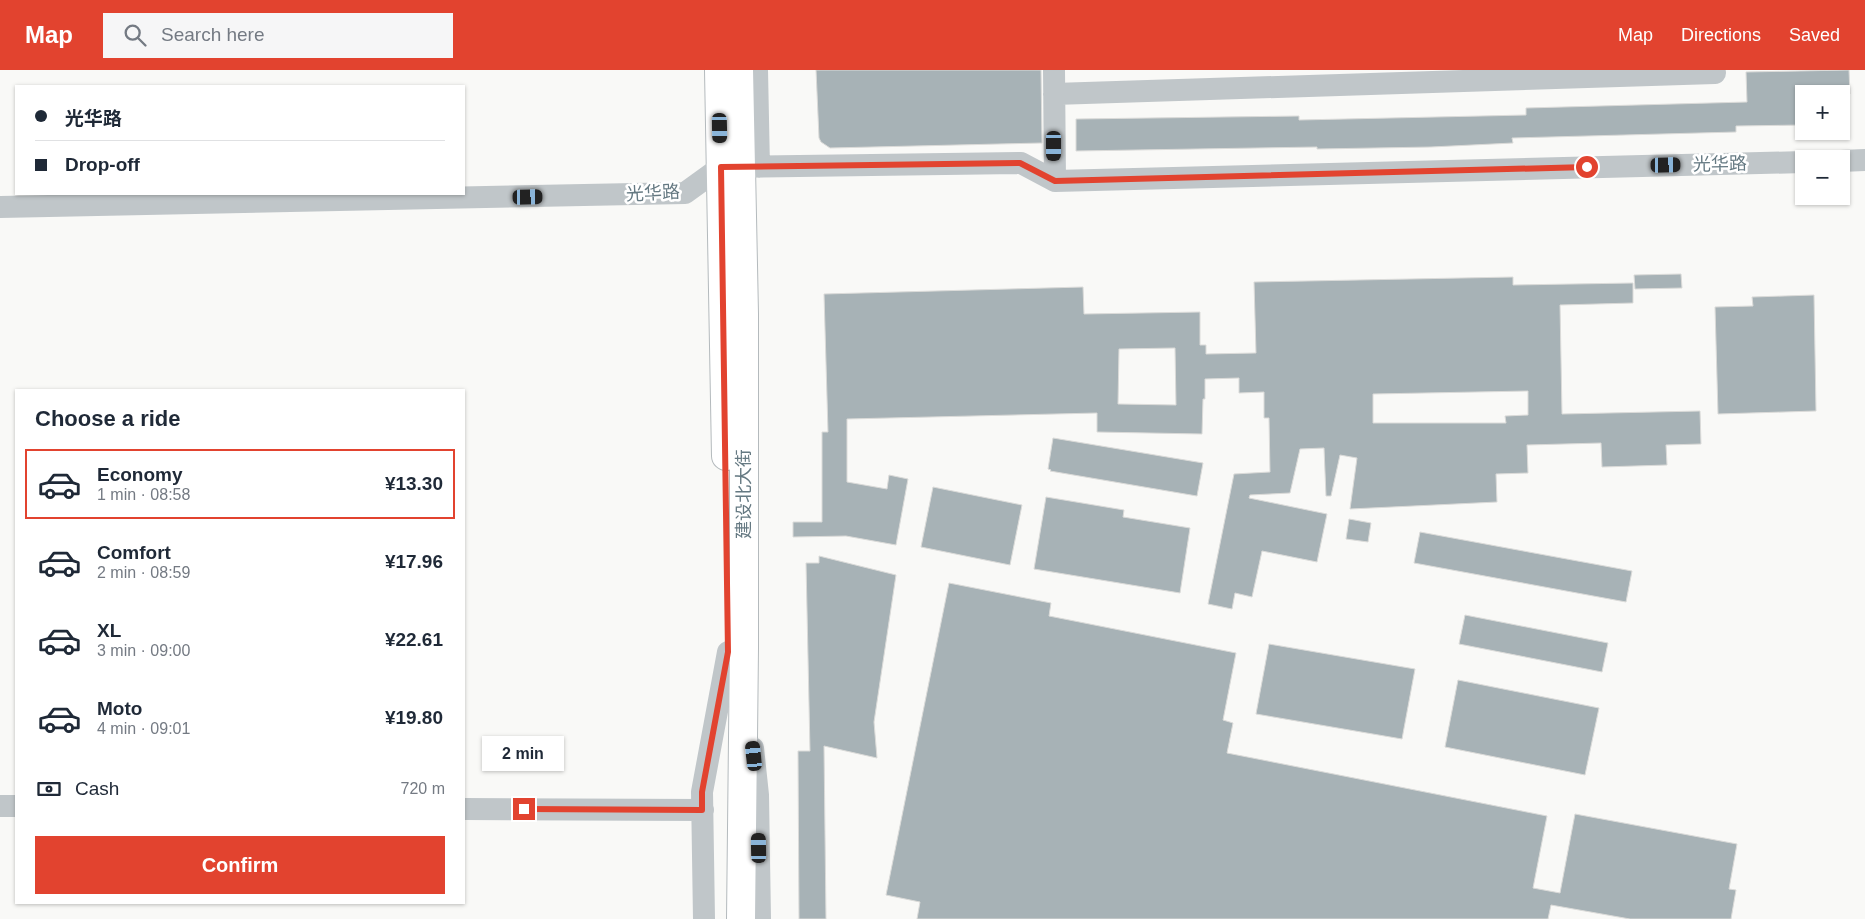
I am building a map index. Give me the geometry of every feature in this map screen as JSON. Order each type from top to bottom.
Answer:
[{"type":"main road","points":[[719,70],[740,167]]},
{"type":"main road","name":"建设北大街","points":[[740,70],[740,167],[744,314],[736,654],[741,919]]},
{"type":"main road","points":[[729,919],[736,654]]},
{"type":"street","points":[[740,167],[757,70]]},
{"type":"street","points":[[1054,70],[1055,181]]},
{"type":"street","points":[[1054,94],[1715,73]]},
{"type":"street","points":[[1850,161],[1865,160]]},
{"type":"street","name":"光华路","points":[[0,207],[685,193],[740,167],[1020,163],[1055,181],[1795,162]]},
{"type":"street","points":[[704,919],[702,792],[736,654]]},
{"type":"street","points":[[736,654],[758,795],[760,919]]},
{"type":"street","points":[[0,806],[15,806]]},
{"type":"street","points":[[465,809],[702,810]]},
{"type":"building","points":[[816,70],[1041,70],[1042,143],[830,148],[821,142],[819,138]]},
{"type":"building","points":[[1849,70],[1850,85],[1795,85],[1795,125],[1736,126],[1736,132],[1512,138],[1513,143],[1431,147],[1076,151],[1076,119],[1299,116],[1299,120],[1526,115],[1526,108],[1747,102],[1746,72]]},
{"type":"building","points":[[1681,274],[1682,288],[1635,289],[1634,275]]},
{"type":"building","points":[[1513,277],[1513,285],[1633,283],[1633,303],[1560,305],[1562,414],[1700,411],[1701,444],[1666,445],[1667,465],[1602,467],[1601,443],[1527,445],[1528,473],[1496,474],[1497,502],[1350,509],[1357,458],[1340,455],[1331,496],[1326,496],[1324,448],[1300,449],[1290,493],[1250,495],[1249,498],[1327,514],[1317,562],[1262,551],[1252,597],[1235,593],[1232,609],[1208,604],[1234,474],[1270,472],[1269,418],[1264,418],[1264,392],[1239,393],[1239,378],[1205,379],[1202,434],[1097,432],[1097,413],[847,419],[847,482],[887,489],[889,475],[908,479],[896,545],[846,536],[793,537],[793,522],[822,522],[822,432],[828,432],[824,294],[1083,287],[1084,314],[1200,312],[1200,345],[1206,345],[1206,354],[1256,353],[1254,282]],"holes":[[[1175,348],[1176,405],[1118,404],[1119,349]],[[1528,391],[1528,415],[1505,416],[1506,423],[1373,423],[1373,394]]]},
{"type":"building","points":[[1814,295],[1816,411],[1718,414],[1715,307],[1753,306],[1752,297]]},
{"type":"building","points":[[1053,438],[1203,463],[1197,496],[1050,471],[1048,469]]},
{"type":"building","points":[[933,487],[1022,505],[1010,565],[921,547]]},
{"type":"building","points":[[1046,497],[1124,510],[1123,517],[1190,528],[1180,593],[1034,569]]},
{"type":"building","points":[[1349,519],[1371,523],[1368,542],[1346,539]]},
{"type":"building","points":[[1420,532],[1632,571],[1626,602],[1414,563]]},
{"type":"building","points":[[819,556],[896,575],[874,722],[877,758],[824,746],[826,919],[799,919],[798,751],[810,751],[806,563],[819,563]]},
{"type":"building","points":[[949,583],[1051,603],[1049,616],[1236,653],[1223,720],[1233,723],[1227,753],[1547,816],[1533,888],[1560,893],[1575,814],[1737,844],[1729,889],[1736,890],[1731,919],[1630,919],[1551,905],[1548,919],[917,919],[920,902],[886,895]]},
{"type":"building","points":[[1465,615],[1608,643],[1602,672],[1459,644]]},
{"type":"building","points":[[1269,644],[1415,669],[1402,739],[1256,714]]},
{"type":"building","points":[[1458,680],[1599,708],[1585,775],[1445,747]]},
{"type":"route","points":[[524,809],[702,810],[702,792],[728,652],[721,167],[1020,163],[1055,181],[1587,167]]}]
